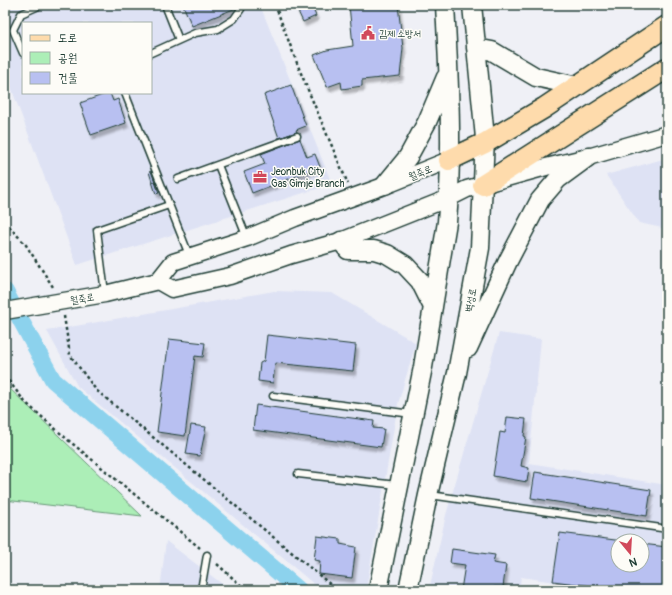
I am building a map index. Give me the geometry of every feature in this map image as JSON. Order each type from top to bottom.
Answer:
[{"type":"main road","points":[[378,590],[413,414],[447,222],[449,198],[450,107],[445,5]]},
{"type":"main road","name":"벽성로","points":[[408,590],[428,495],[457,373],[480,248],[485,143],[472,5]]},
{"type":"main road","name":"월죽로","points":[[449,160],[485,143],[544,108],[667,26]]},
{"type":"main road","points":[[476,48],[492,51],[536,77],[577,86]]},
{"type":"main road","points":[[483,185],[667,68]]},
{"type":"main road","points":[[385,185],[408,157],[428,122],[448,71]]},
{"type":"main road","points":[[457,373],[508,261],[540,200],[558,180],[588,158]]},
{"type":"main road","points":[[341,241],[348,250],[374,250],[387,254],[406,266],[420,282],[433,307]]},
{"type":"street","points":[[158,281],[172,289],[230,276],[291,255],[341,241],[449,198],[467,189],[546,167],[588,158],[667,134]]},
{"type":"street","name":"월죽로","points":[[5,311],[105,294],[158,281],[173,262],[190,255],[247,238],[449,160]]},
{"type":"lane","points":[[22,52],[13,30],[21,14],[40,5]]},
{"type":"lane","points":[[166,5],[179,40]]},
{"type":"lane","points":[[152,53],[195,33],[218,29],[234,19],[241,9],[239,5]]},
{"type":"lane","points":[[125,94],[190,255]]},
{"type":"lane","points":[[178,179],[297,136]]},
{"type":"lane","points":[[218,165],[247,238]]},
{"type":"lane","points":[[105,294],[97,230],[169,205]]},
{"type":"lane","points":[[273,396],[413,414]]},
{"type":"lane","points":[[298,474],[399,485]]},
{"type":"lane","points":[[428,495],[661,528]]},
{"type":"lane","points":[[201,590],[207,555]]},
{"type":"path","points":[[275,5],[300,70],[354,197]]},
{"type":"path","points":[[5,222],[26,245],[62,301],[70,355],[96,390],[337,590]]},
{"type":"path","points":[[5,376],[30,407],[207,555],[246,590]]},
{"type":"shaded area","points":[[5,5],[260,5],[332,184],[77,265],[5,71]]},
{"type":"shaded area","points":[[667,158],[667,229],[639,223],[606,175]]},
{"type":"shaded area","points":[[274,291],[332,293],[416,343],[398,404],[366,590],[321,590],[78,387],[47,331]]},
{"type":"shaded area","points":[[499,333],[541,339],[529,463],[667,485],[667,590],[609,590],[521,577],[519,590],[429,590],[446,515]]},
{"type":"shaded area","points":[[166,541],[230,590],[160,590]]},
{"type":"green space","points":[[5,384],[142,516],[5,500]]},
{"type":"building","points":[[183,5],[235,5],[236,8],[192,26]]},
{"type":"building","points":[[295,5],[311,5],[316,16],[303,22]]},
{"type":"building","points":[[349,5],[398,5],[403,48],[400,76],[362,80],[362,86],[342,89],[341,82],[327,87],[314,55],[327,50],[353,46]]},
{"type":"building","points":[[291,85],[306,126],[296,130],[297,132],[279,138],[264,95]]},
{"type":"building","points":[[105,94],[110,94],[113,101],[118,99],[126,123],[91,135],[80,103]]},
{"type":"building","points":[[300,139],[307,157],[315,154],[320,167],[252,193],[244,172],[265,164],[261,154]]},
{"type":"building","points":[[151,171],[159,193],[156,194],[149,172]]},
{"type":"building","points":[[267,335],[356,345],[353,371],[275,363],[273,383],[258,381],[260,363],[264,361]]},
{"type":"building","points":[[169,339],[205,343],[203,357],[195,356],[185,436],[157,432]]},
{"type":"building","points":[[256,405],[374,421],[373,428],[384,429],[381,447],[253,430]]},
{"type":"building","points":[[507,417],[526,419],[524,436],[526,437],[521,466],[529,468],[527,482],[493,476],[500,432],[505,433]]},
{"type":"building","points":[[191,425],[206,427],[200,456],[186,454]]},
{"type":"building","points":[[535,472],[651,490],[647,516],[531,498]]},
{"type":"building","points":[[560,533],[610,539],[610,573],[650,573],[650,545],[667,547],[667,590],[624,590],[553,581]]},
{"type":"building","points":[[317,536],[340,539],[340,544],[356,547],[352,578],[319,574],[320,561],[314,560]]},
{"type":"building","points":[[452,549],[495,555],[493,563],[506,565],[503,587],[494,587],[494,590],[461,590],[465,565],[450,563]]},
{"type":"waterway","points":[[5,291],[53,380],[299,590]]},
{"type":"place","name":"김제 소방서","points":[[368,33]]},
{"type":"place","name":"Jeonbuk City Gas Gimje Branch","points":[[260,177]]}]
